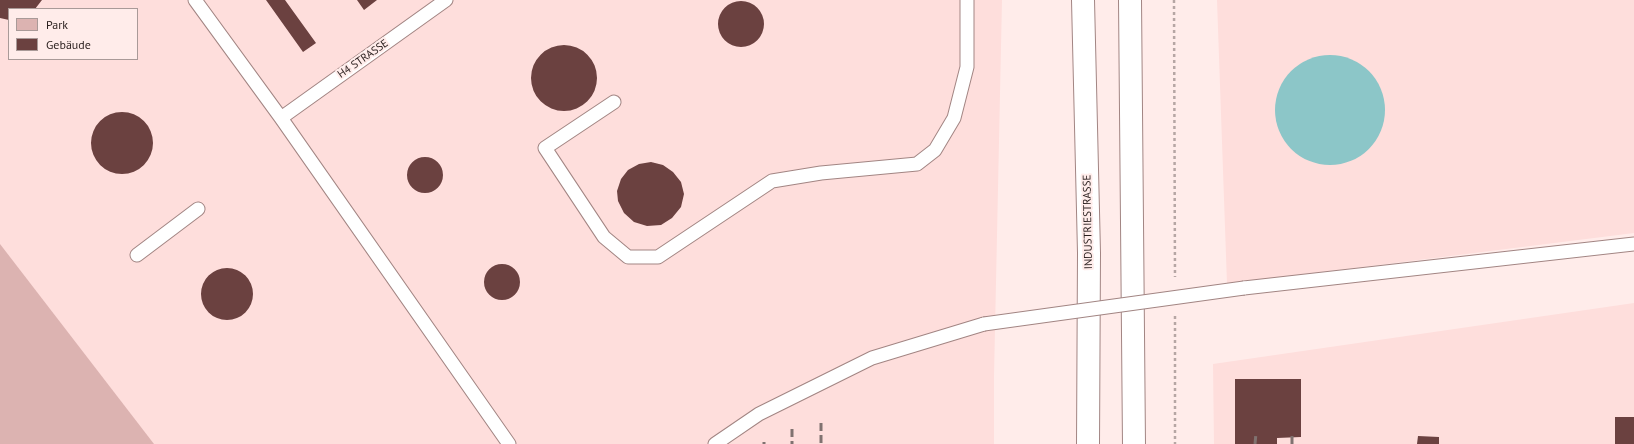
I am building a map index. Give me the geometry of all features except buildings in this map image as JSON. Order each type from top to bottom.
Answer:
[{"type":"highway","name":"INDUSTRIESTRASSE","points":[[1083,0],[1089,253],[1088,444]]},
{"type":"highway","points":[[1130,0],[1134,444]]},
{"type":"lane","points":[[195,0],[281,118],[509,444]]},
{"type":"lane","name":"H4 STRASSE","points":[[281,118],[446,0]]},
{"type":"lane","points":[[614,102],[545,148],[604,237],[628,257],[658,257],[772,181],[821,173],[917,164],[935,150],[954,118],[967,67],[967,0]]},
{"type":"lane","points":[[137,255],[198,209]]},
{"type":"lane","points":[[715,444],[759,414],[872,358],[984,324],[1244,288],[1634,244]]},
{"type":"path","points":[[1174,0],[1175,278]]},
{"type":"path","points":[[1175,309],[1175,444]]},
{"type":"shaded area","points":[[0,0],[1002,0],[994,376],[994,444],[0,444]]},
{"type":"shaded area","points":[[1217,0],[1634,0],[1634,233],[1227,284]]},
{"type":"shaded area","points":[[1634,303],[1634,444],[1214,444],[1213,364]]},
{"type":"green space","points":[[0,244],[154,444],[0,444]]},
{"type":"water","points":[[1330,55],[1351,59],[1369,71],[1381,89],[1385,110],[1381,131],[1369,149],[1351,161],[1330,165],[1309,161],[1291,149],[1279,131],[1275,110],[1279,89],[1291,71],[1309,59]]},
{"type":"railway","points":[[821,423],[821,444]]},
{"type":"railway","points":[[792,429],[792,444]]},
{"type":"railway","points":[[1255,444],[1256,433]]},
{"type":"railway","points":[[1292,436],[1292,444]]}]
